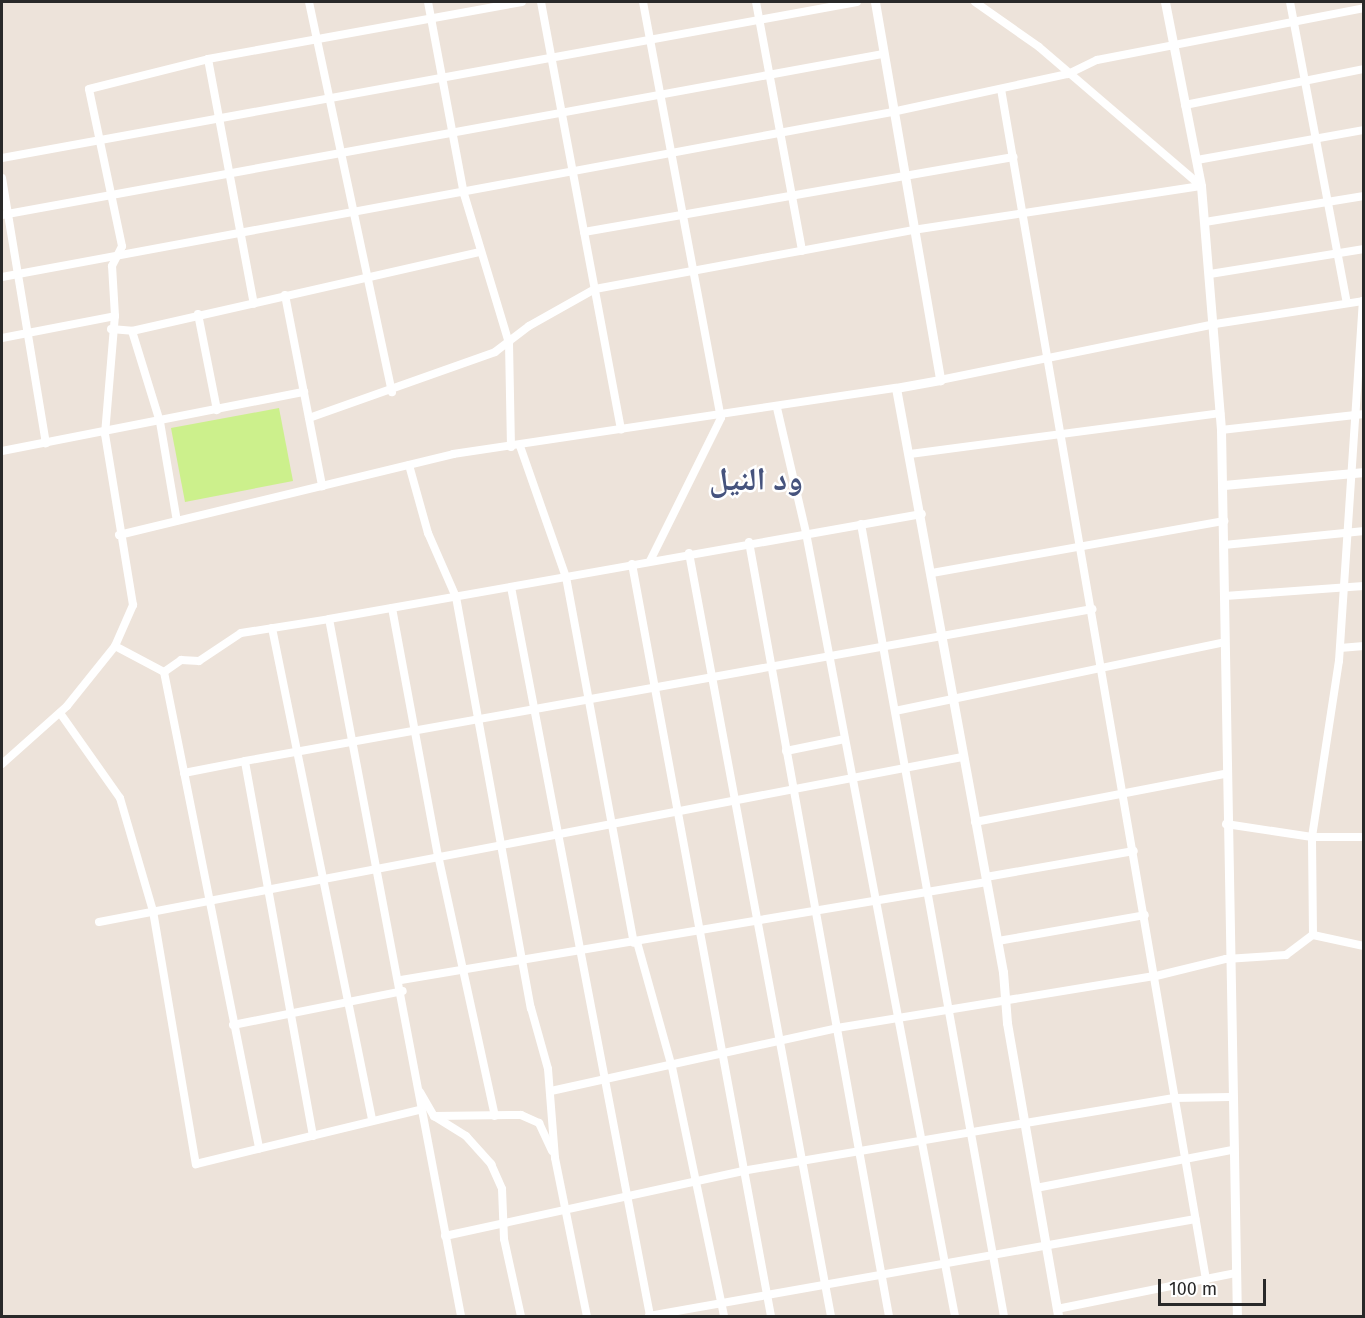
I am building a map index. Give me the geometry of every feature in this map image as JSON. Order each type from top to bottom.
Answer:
[{"type":"street","points":[[309,2],[351,214],[392,392]]},
{"type":"street","points":[[428,2],[464,194],[479,252],[509,343],[511,447]]},
{"type":"street","points":[[2,764],[60,712],[115,646],[134,605],[118,535],[105,434],[111,329],[115,316],[112,266],[121,253],[114,195],[89,89],[208,59],[522,2]]},
{"type":"street","points":[[541,2],[621,430]]},
{"type":"street","points":[[643,2],[721,418],[650,561]]},
{"type":"street","points":[[756,2],[802,251]]},
{"type":"street","points":[[2,158],[101,143],[219,118],[856,2]]},
{"type":"street","points":[[875,2],[939,380]]},
{"type":"street","points":[[975,2],[1068,74],[1201,186]]},
{"type":"street","points":[[1165,2],[1201,186],[1215,324],[1221,430],[1224,485],[1226,959],[1237,1317]]},
{"type":"street","points":[[1290,2],[1347,303]]},
{"type":"street","points":[[2,277],[121,253],[464,194],[892,112],[1068,74],[1096,60],[1364,8]]},
{"type":"street","points":[[4,214],[883,54]]},
{"type":"street","points":[[208,59],[254,304]]},
{"type":"street","points":[[1185,105],[1364,69]]},
{"type":"street","points":[[1001,89],[1046,358],[1156,976],[1172,1099],[1206,1279]]},
{"type":"street","points":[[1197,160],[1364,130]]},
{"type":"street","points":[[584,232],[1013,157]]},
{"type":"street","points":[[2,178],[4,214],[18,274],[46,443]]},
{"type":"street","points":[[309,418],[392,392],[509,343],[529,326],[595,289],[913,230],[1201,186]]},
{"type":"street","points":[[1205,222],[1364,196]]},
{"type":"street","points":[[1210,274],[1364,249]]},
{"type":"street","points":[[111,329],[132,331],[198,314],[254,304],[365,274],[479,252]]},
{"type":"street","points":[[285,296],[322,486]]},
{"type":"street","points":[[118,535],[410,465],[621,430],[721,418],[896,388],[1215,324],[1363,301],[1360,415],[1352,473],[1340,648],[1312,837],[1313,935]]},
{"type":"street","points":[[198,314],[218,410]]},
{"type":"street","points":[[2,338],[115,316]]},
{"type":"street","points":[[132,331],[160,422],[177,521]]},
{"type":"street","points":[[896,388],[922,514],[962,757],[998,941],[1003,1000],[1057,1313],[1236,1273]]},
{"type":"street","points":[[2,451],[105,434],[304,392]]},
{"type":"street","points":[[777,408],[806,533],[955,1317]]},
{"type":"street","points":[[910,454],[1220,413]]},
{"type":"street","points":[[1221,430],[1360,415]]},
{"type":"street","points":[[520,446],[566,576],[611,822],[636,942],[670,1061],[724,1317]]},
{"type":"street","points":[[410,465],[428,533],[456,597],[523,960],[551,1090],[555,1158],[564,1212],[587,1317]]},
{"type":"street","points":[[1224,485],[1364,472]]},
{"type":"street","points":[[164,672],[181,660],[205,658],[241,633],[329,620],[749,542],[922,514]]},
{"type":"street","points":[[932,573],[1224,521]]},
{"type":"street","points":[[861,524],[928,892],[975,1132],[992,1256],[1004,1317]]},
{"type":"street","points":[[1224,545],[1364,531]]},
{"type":"street","points":[[749,542],[889,1317]]},
{"type":"street","points":[[689,553],[831,1317]]},
{"type":"street","points":[[632,564],[771,1317]]},
{"type":"street","points":[[1225,596],[1364,586]]},
{"type":"street","points":[[511,587],[580,951],[624,1200],[650,1316],[881,1273],[1047,1247],[1195,1219]]},
{"type":"street","points":[[393,608],[438,855],[465,970],[495,1116]]},
{"type":"street","points":[[184,773],[712,675],[1092,609]]},
{"type":"street","points":[[329,620],[401,980],[419,1088],[420,1110],[461,1317]]},
{"type":"street","points":[[272,628],[294,752],[325,876],[372,1119]]},
{"type":"street","points":[[895,711],[1225,642]]},
{"type":"street","points":[[115,646],[164,672]]},
{"type":"street","points":[[1340,648],[1364,646]]},
{"type":"street","points":[[164,672],[233,1025],[260,1149]]},
{"type":"street","points":[[60,712],[120,798],[153,911],[196,1164],[314,1136],[372,1119],[420,1110]]},
{"type":"street","points":[[786,751],[845,739]]},
{"type":"street","points":[[99,922],[268,886],[962,757]]},
{"type":"street","points":[[245,761],[314,1136]]},
{"type":"street","points":[[975,822],[1226,774]]},
{"type":"street","points":[[1226,824],[1312,837],[1364,837]]},
{"type":"street","points":[[401,980],[816,912],[1134,851]]},
{"type":"street","points":[[998,941],[1145,915]]},
{"type":"street","points":[[551,1090],[670,1061],[837,1028],[1156,976],[1226,959],[1286,955],[1313,935],[1364,946]]},
{"type":"street","points":[[233,1025],[403,991]]},
{"type":"street","points":[[419,1088],[434,1116],[466,1136],[491,1164],[502,1189],[503,1224],[521,1317]]},
{"type":"street","points":[[445,1236],[624,1200],[744,1171],[860,1154],[1024,1123],[1172,1099],[1230,1097]]},
{"type":"street","points":[[434,1116],[521,1115],[539,1124],[555,1158]]},
{"type":"street","points":[[1036,1188],[1232,1150]]},
{"type":"green space","points":[[279,408],[293,481],[185,502],[171,428]]},
{"type":"district","name":"ود النيل","points":[[756,479]]}]
